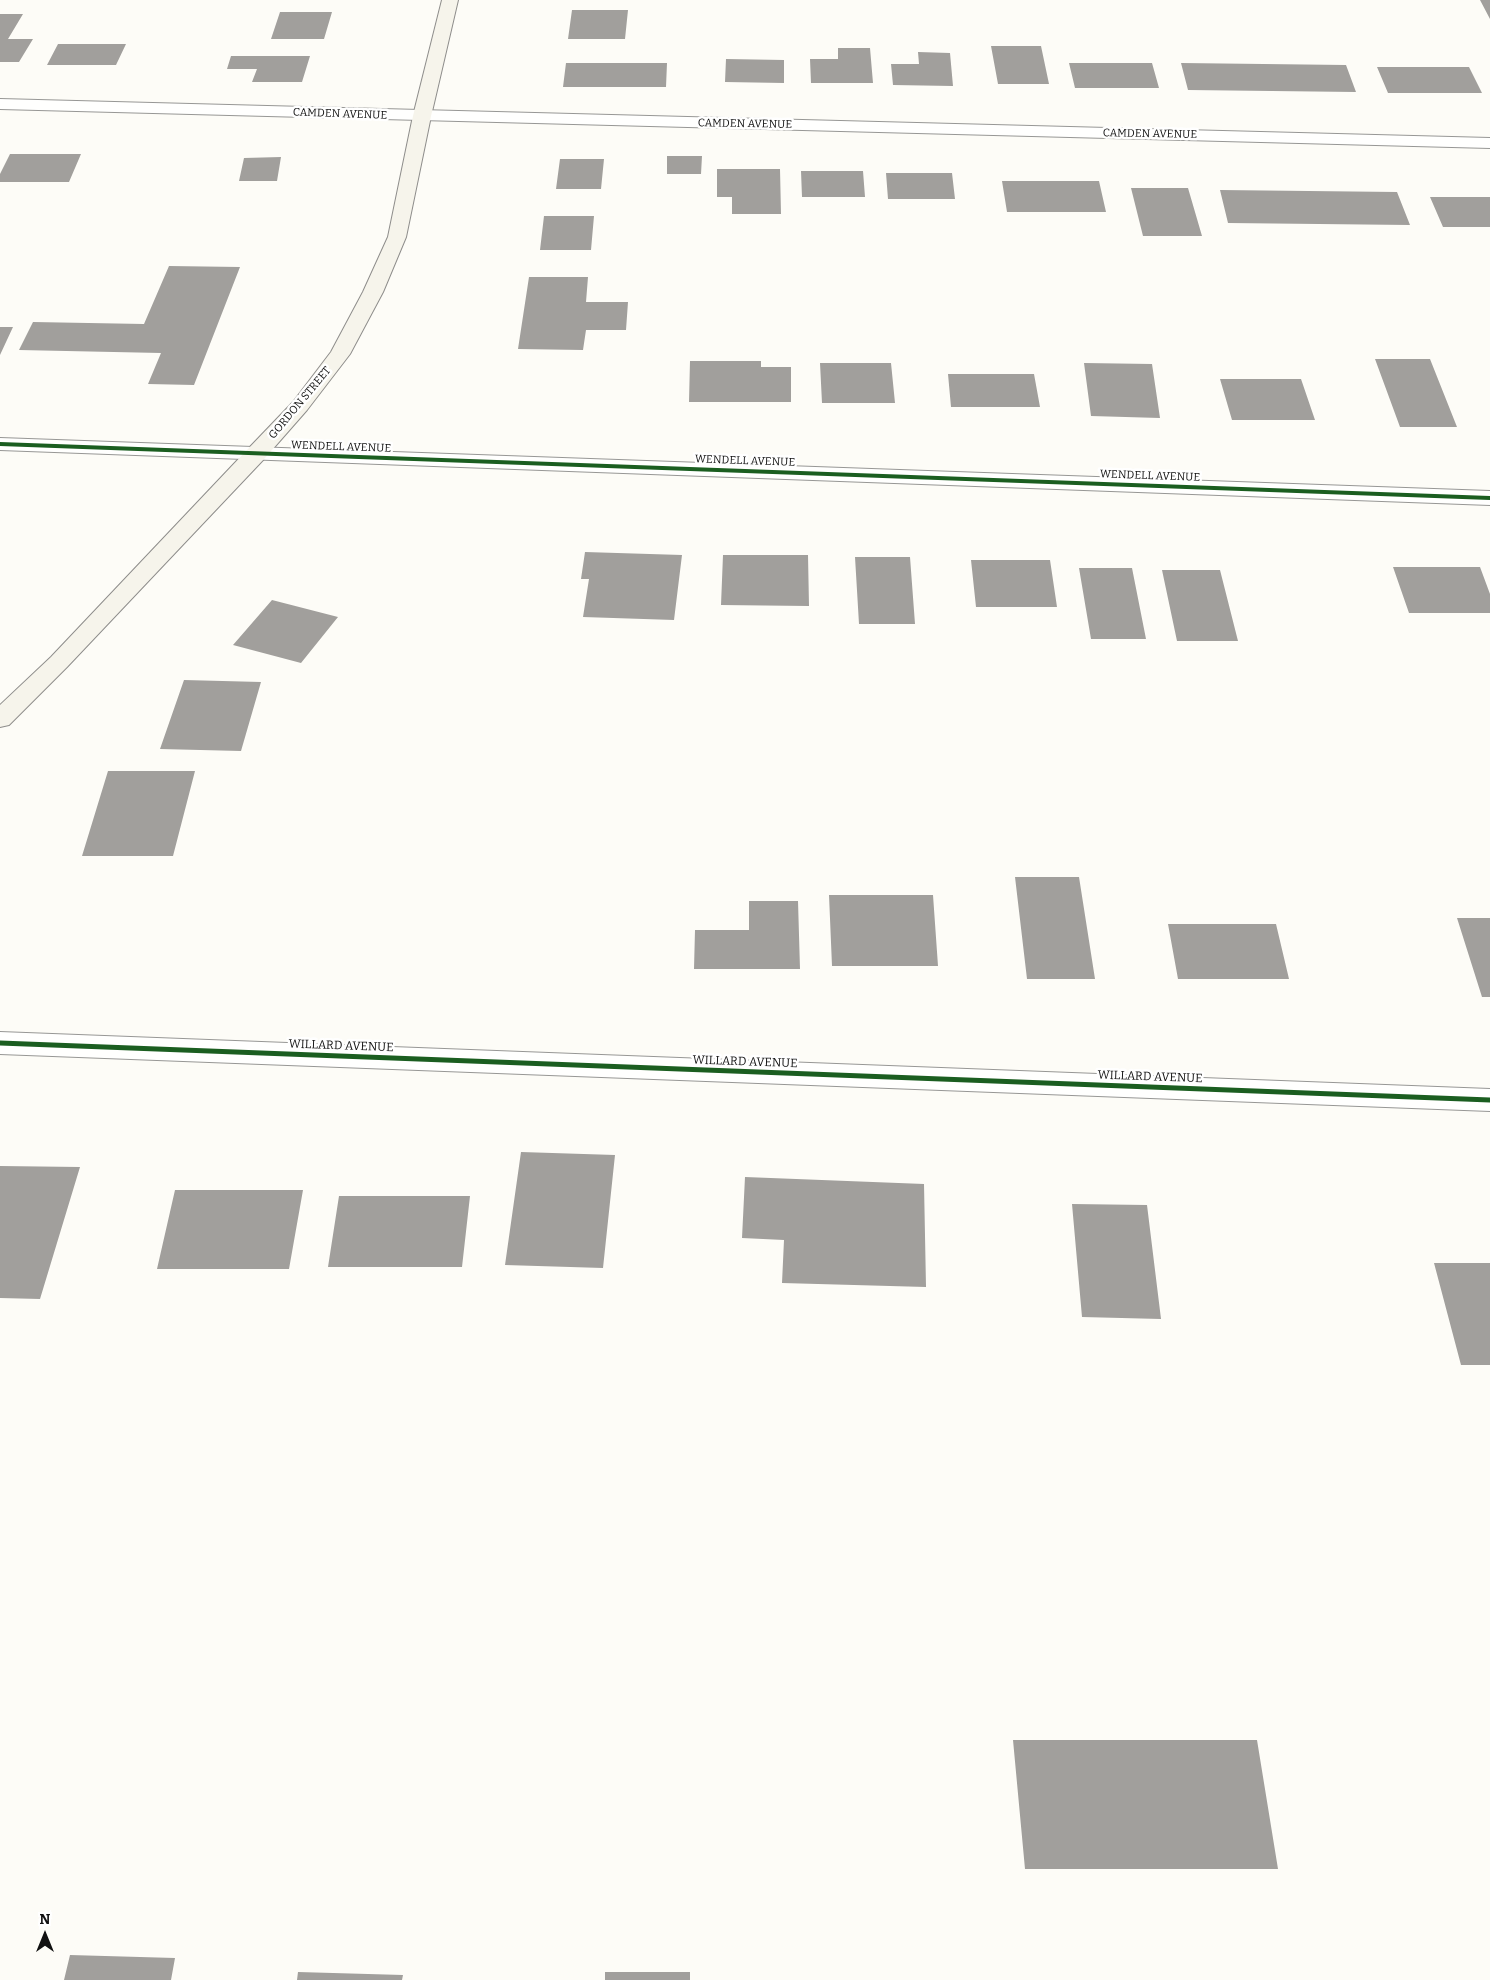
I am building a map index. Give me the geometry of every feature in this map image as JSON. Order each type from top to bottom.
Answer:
[{"type":"street","name":"GORDON STREET","points":[[0,719],[59,662],[256,454],[300,406],[340,354],[373,292],[397,237],[422,116],[450,0]]},
{"type":"street","name":"CAMDEN AVENUE","points":[[0,104],[1490,143]]},
{"type":"street","name":"WENDELL AVENUE","points":[[0,444],[1490,498]]},
{"type":"street","name":"WILLARD AVENUE","points":[[0,1043],[1490,1100]]},
{"type":"building","points":[[1480,0],[1490,0],[1490,19]]},
{"type":"building","points":[[572,10],[628,10],[625,39],[568,39]]},
{"type":"building","points":[[280,12],[332,12],[324,39],[271,39]]},
{"type":"building","points":[[0,14],[23,14],[8,39],[33,39],[19,62],[0,62]]},
{"type":"building","points":[[58,44],[126,44],[116,65],[47,65]]},
{"type":"building","points":[[991,46],[1041,46],[1049,84],[998,84]]},
{"type":"building","points":[[838,48],[870,48],[873,83],[811,83],[810,59],[838,59]]},
{"type":"building","points":[[918,52],[950,53],[953,86],[893,85],[891,64],[919,64]]},
{"type":"building","points":[[231,56],[310,56],[302,82],[252,82],[257,69],[227,69]]},
{"type":"building","points":[[726,59],[784,60],[784,83],[725,82]]},
{"type":"building","points":[[566,63],[667,63],[666,87],[563,87]]},
{"type":"building","points":[[1069,63],[1152,63],[1159,88],[1075,88]]},
{"type":"building","points":[[1181,63],[1346,65],[1356,92],[1188,90]]},
{"type":"building","points":[[1377,67],[1469,67],[1482,93],[1388,93]]},
{"type":"building","points":[[10,154],[81,154],[69,182],[0,182],[0,174]]},
{"type":"building","points":[[667,156],[702,156],[701,174],[667,174]]},
{"type":"building","points":[[281,157],[277,181],[239,181],[244,158]]},
{"type":"building","points":[[560,159],[604,159],[601,189],[556,189]]},
{"type":"building","points":[[717,169],[780,169],[781,214],[732,214],[732,197],[717,197]]},
{"type":"building","points":[[801,171],[863,171],[865,197],[802,197]]},
{"type":"building","points":[[886,173],[952,173],[955,199],[888,199]]},
{"type":"building","points":[[1002,181],[1099,181],[1106,212],[1007,212]]},
{"type":"building","points":[[1131,188],[1188,188],[1202,236],[1143,236]]},
{"type":"building","points":[[1220,190],[1397,192],[1410,225],[1228,223]]},
{"type":"building","points":[[1430,197],[1490,197],[1490,227],[1443,227]]},
{"type":"building","points":[[544,216],[594,216],[591,250],[540,250]]},
{"type":"building","points":[[169,266],[240,267],[194,385],[148,384],[161,353],[19,350],[33,322],[144,324]]},
{"type":"building","points":[[529,277],[588,277],[586,302],[628,302],[626,330],[586,330],[583,350],[518,349]]},
{"type":"building","points":[[0,327],[13,327],[0,355]]},
{"type":"building","points":[[1375,359],[1430,359],[1457,427],[1400,427]]},
{"type":"building","points":[[690,361],[761,361],[761,367],[791,367],[791,402],[689,402]]},
{"type":"building","points":[[820,363],[891,363],[895,403],[822,403]]},
{"type":"building","points":[[1084,363],[1152,364],[1160,418],[1091,416]]},
{"type":"building","points":[[948,374],[1034,374],[1040,407],[951,407]]},
{"type":"building","points":[[1220,379],[1301,379],[1315,420],[1232,420]]},
{"type":"building","points":[[585,552],[682,555],[674,620],[583,617],[589,579],[581,579]]},
{"type":"building","points":[[723,555],[808,555],[809,606],[721,605]]},
{"type":"building","points":[[855,557],[910,557],[915,624],[859,624]]},
{"type":"building","points":[[971,560],[1050,560],[1057,607],[976,607]]},
{"type":"building","points":[[1393,567],[1480,567],[1490,594],[1490,613],[1409,613]]},
{"type":"building","points":[[1079,568],[1132,568],[1146,639],[1091,639]]},
{"type":"building","points":[[1162,570],[1220,570],[1238,641],[1177,641]]},
{"type":"building","points":[[272,600],[338,617],[301,663],[233,645]]},
{"type":"building","points":[[184,680],[261,682],[241,751],[160,749]]},
{"type":"building","points":[[108,771],[195,771],[173,856],[82,856]]},
{"type":"building","points":[[1015,877],[1079,877],[1095,979],[1027,979]]},
{"type":"building","points":[[829,895],[933,895],[938,966],[832,966]]},
{"type":"building","points":[[749,901],[798,901],[800,969],[694,969],[695,930],[749,930]]},
{"type":"building","points":[[1457,918],[1490,918],[1490,997],[1482,997]]},
{"type":"building","points":[[1168,924],[1276,924],[1289,979],[1178,979]]},
{"type":"building","points":[[521,1152],[615,1155],[603,1268],[505,1265]]},
{"type":"building","points":[[0,1166],[80,1167],[40,1299],[0,1298]]},
{"type":"building","points":[[745,1177],[924,1184],[926,1287],[782,1283],[784,1240],[742,1238]]},
{"type":"building","points":[[175,1190],[303,1190],[289,1269],[157,1269]]},
{"type":"building","points":[[339,1196],[470,1196],[462,1267],[328,1267]]},
{"type":"building","points":[[1072,1204],[1147,1205],[1161,1319],[1082,1317]]},
{"type":"building","points":[[1434,1263],[1490,1263],[1490,1365],[1461,1365]]},
{"type":"building","points":[[1013,1740],[1257,1740],[1278,1869],[1025,1869]]},
{"type":"building","points":[[70,1955],[175,1958],[171,1980],[64,1980]]},
{"type":"building","points":[[298,1972],[403,1975],[402,1980],[297,1980]]},
{"type":"building","points":[[605,1972],[690,1972],[690,1980],[605,1980]]},
{"type":"cycle path","points":[[0,444],[1490,498]]},
{"type":"cycle path","points":[[0,1043],[1490,1100]]}]
